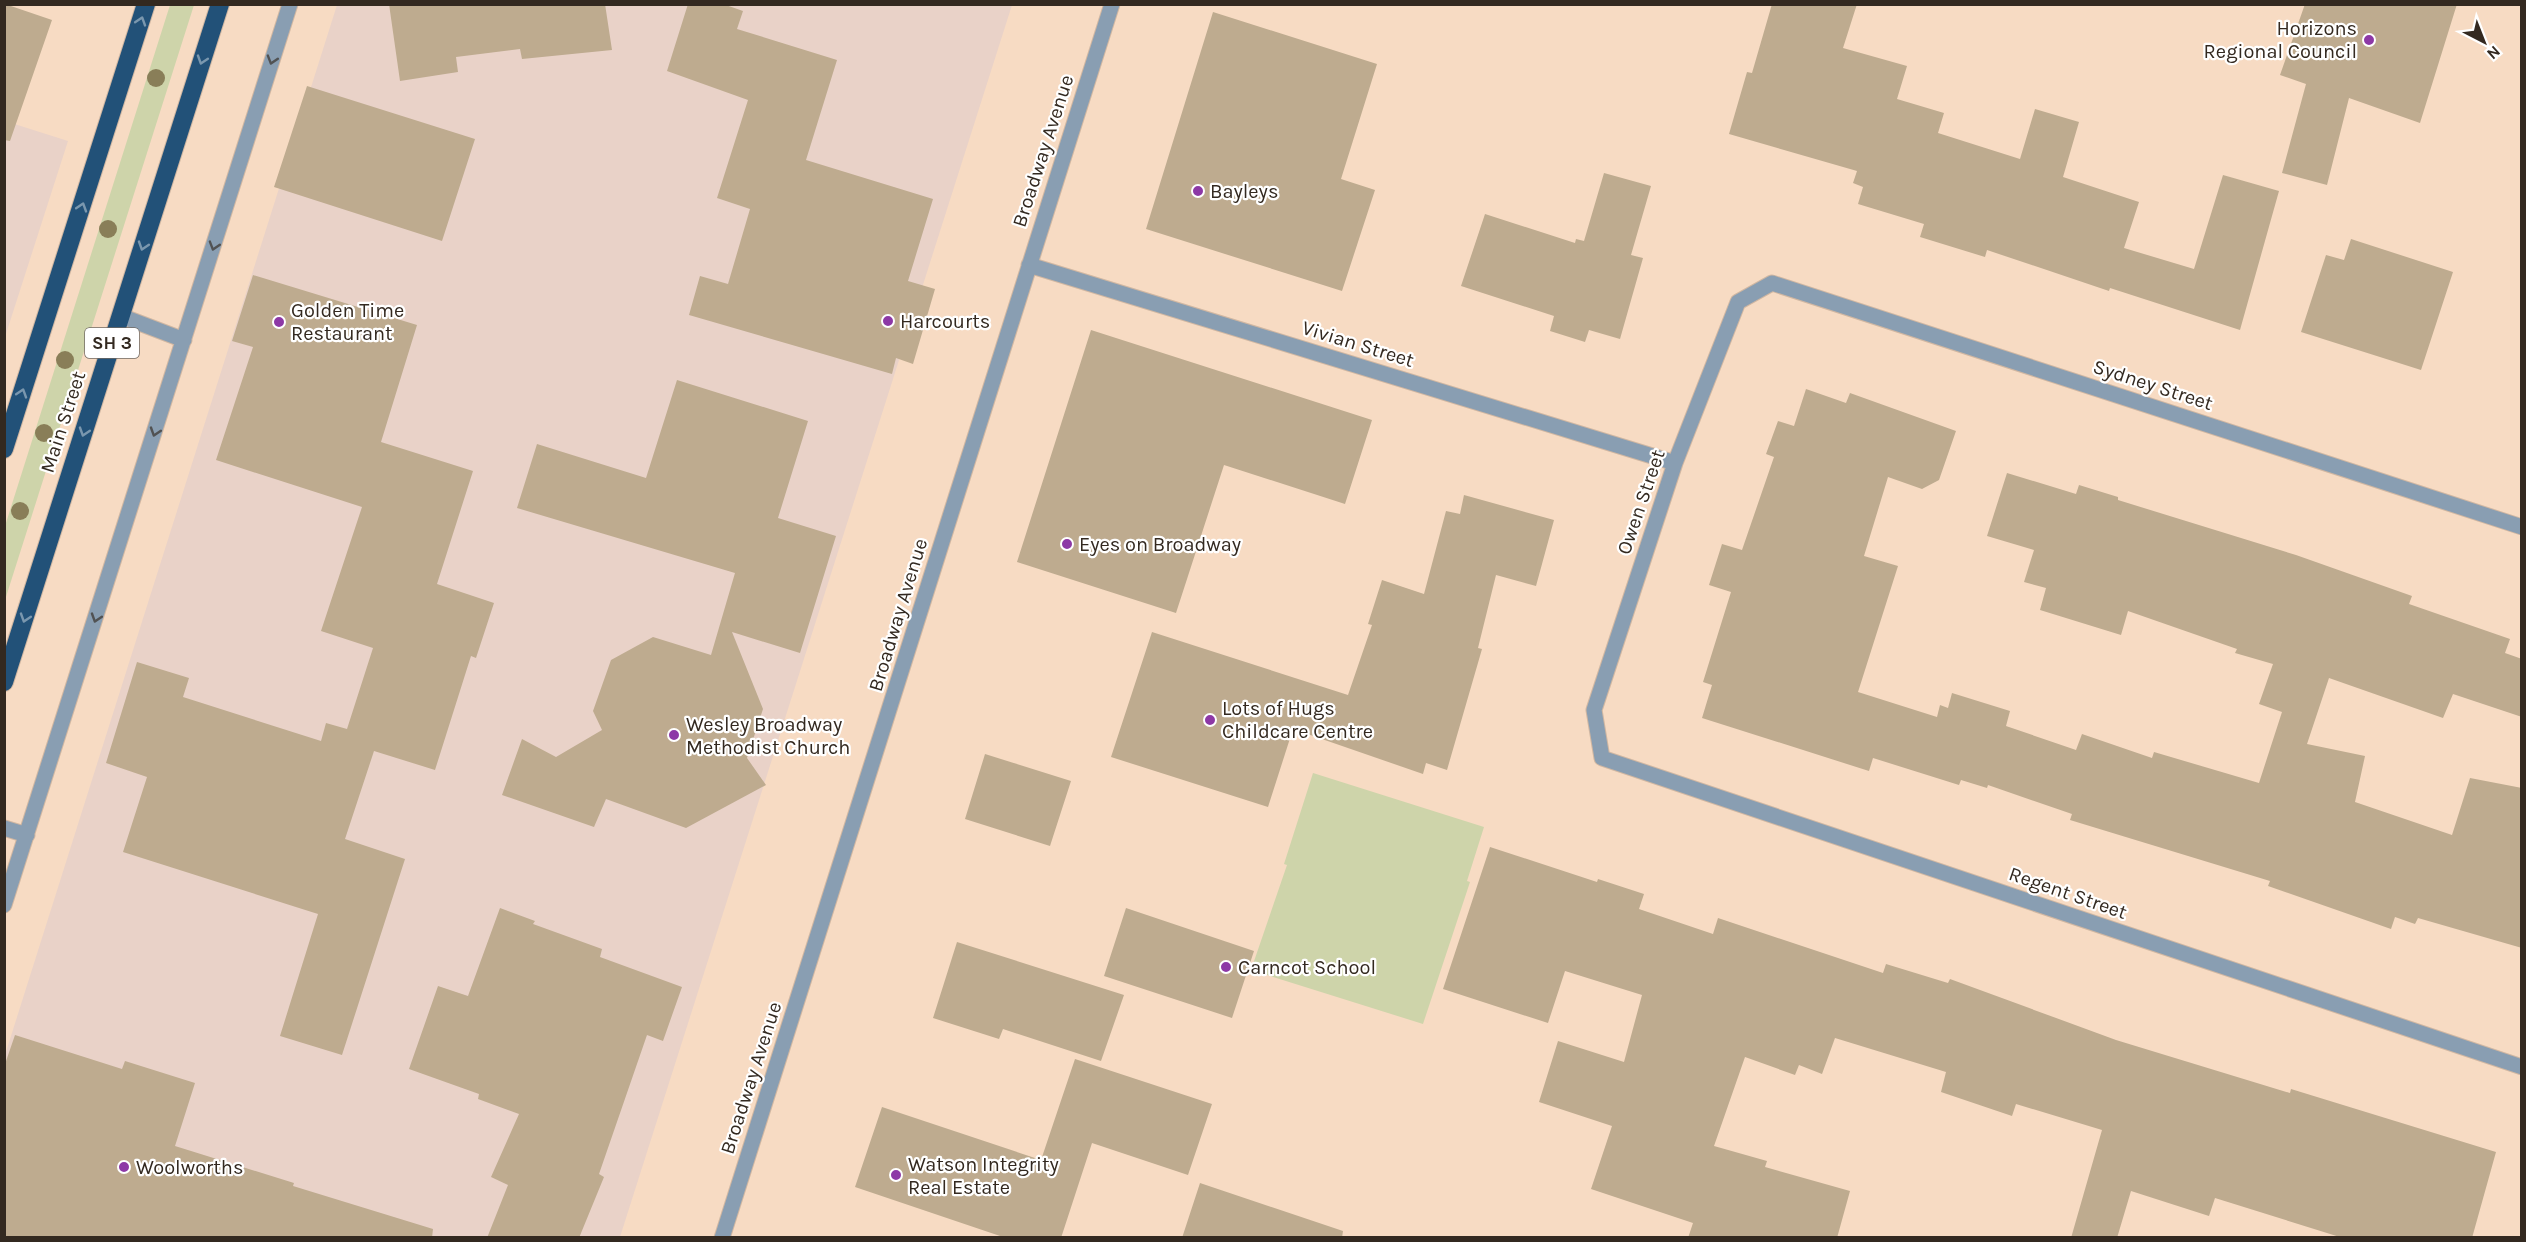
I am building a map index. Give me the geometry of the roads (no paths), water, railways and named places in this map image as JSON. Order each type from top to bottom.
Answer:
[{"type":"highway","points":[[4,449],[146,4]]},
{"type":"highway","name":"Main Street","points":[[4,681],[220,4]]},
{"type":"street","points":[[4,904],[290,4]]},
{"type":"street","name":"Broadway Avenue","points":[[722,1238],[1112,4]]},
{"type":"street","name":"Vivian Street","points":[[1029,265],[1675,463]]},
{"type":"street","name":"Owen Street","points":[[1602,758],[1594,710],[1675,463],[1738,302],[1772,283]]},
{"type":"street","name":"Sydney Street","points":[[1772,283],[2522,527]]},
{"type":"street","points":[[121,316],[184,340]]},
{"type":"street","name":"Regent Street","points":[[1602,758],[2522,1067]]},
{"type":"street","points":[[4,828],[27,835]]},
{"type":"place","name":"Horizons Regional Council","points":[[2369,40]]},
{"type":"place","name":"Bayleys","points":[[1198,191]]},
{"type":"place","name":"Harcourts","points":[[888,321]]},
{"type":"place","name":"Golden Time Restaurant","points":[[279,322]]},
{"type":"place","name":"Eyes on Broadway","points":[[1067,544]]},
{"type":"place","name":"Lots of Hugs Childcare Centre","points":[[1210,720]]},
{"type":"place","name":"Wesley Broadway Methodist Church","points":[[674,735]]},
{"type":"place","name":"Carncot School","points":[[1226,967]]},
{"type":"place","name":"Woolworths","points":[[124,1167]]},
{"type":"place","name":"Watson Integrity Real Estate","points":[[896,1175]]}]
